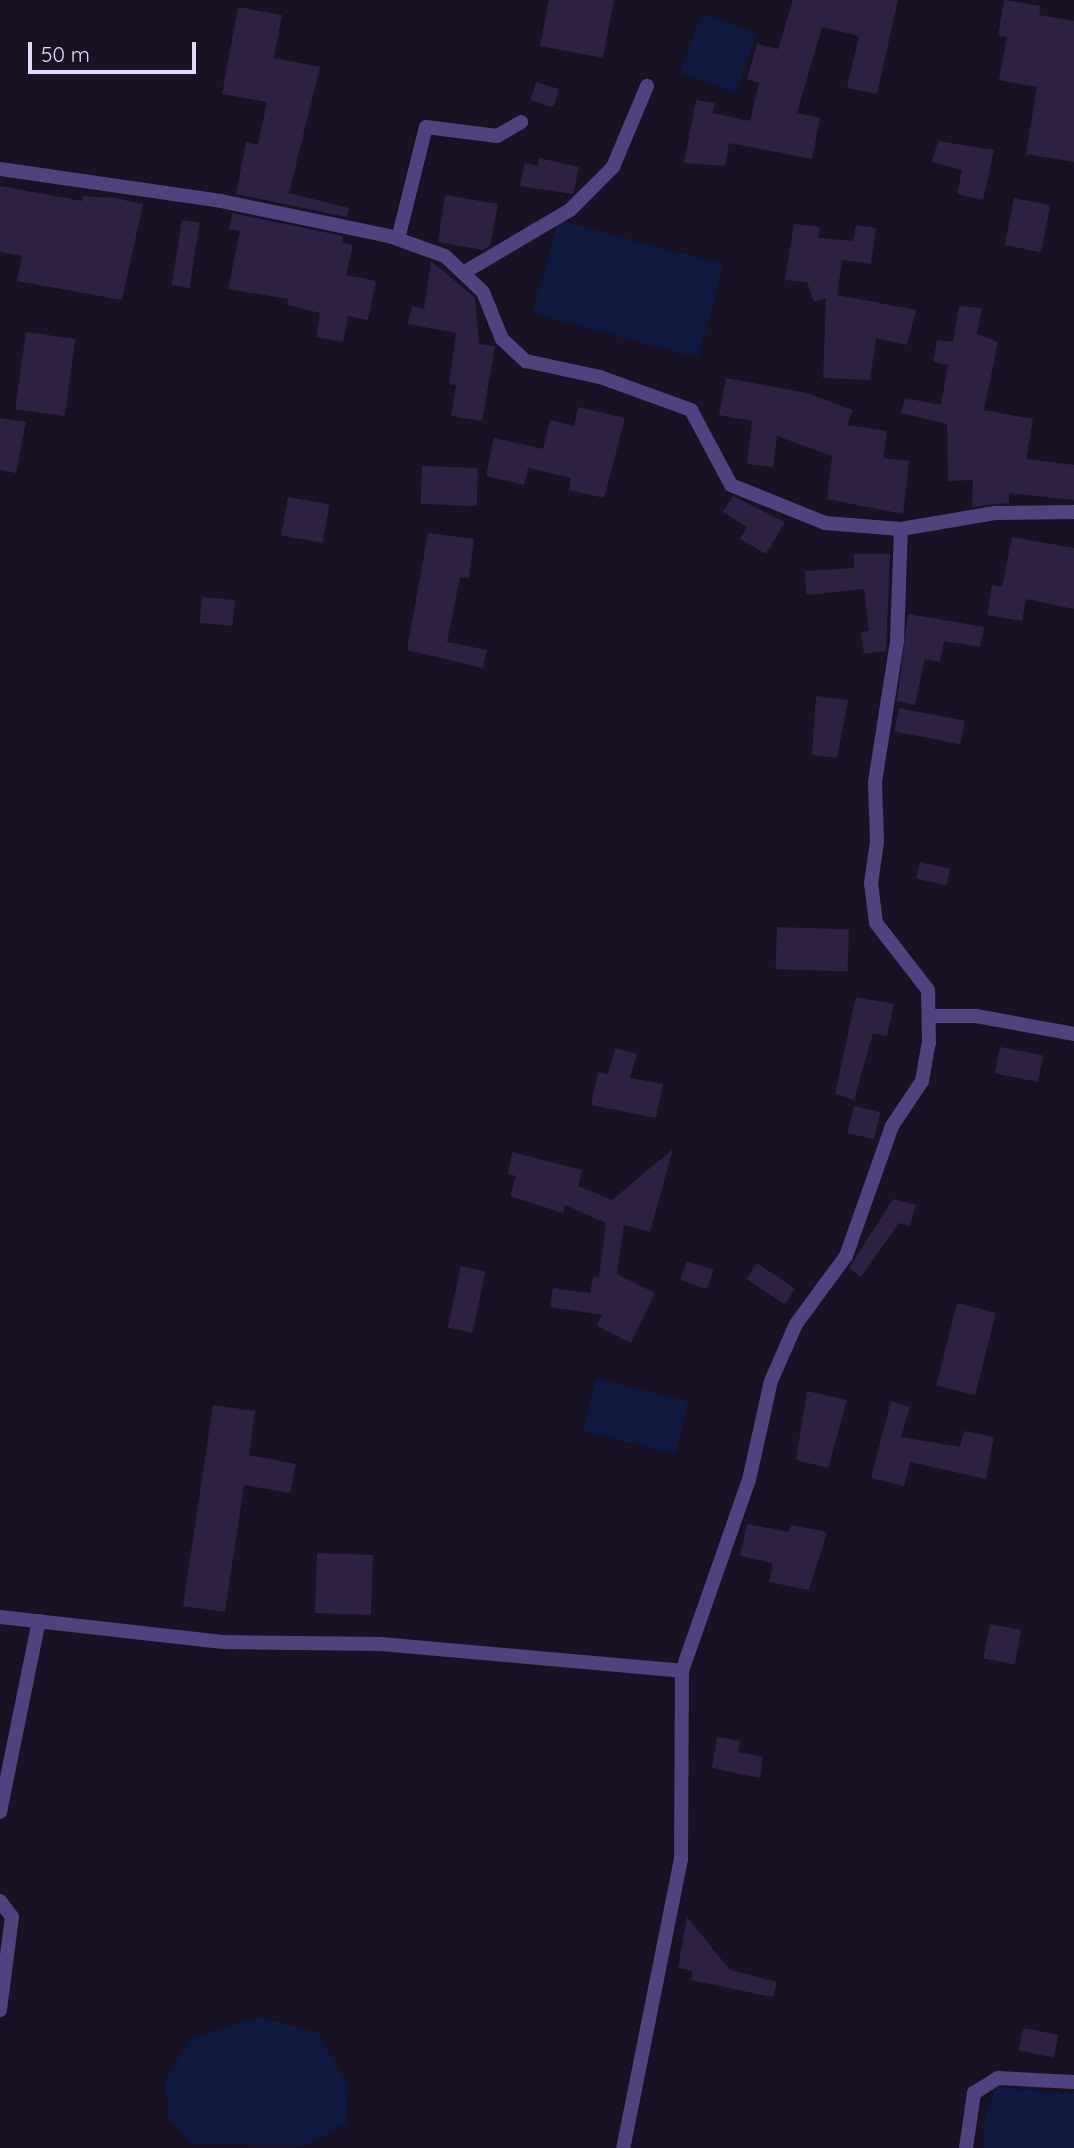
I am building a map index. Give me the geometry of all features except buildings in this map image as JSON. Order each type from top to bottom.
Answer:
[{"type":"street","points":[[463,273],[570,210],[613,167],[647,86]]},
{"type":"street","points":[[398,239],[426,127],[497,136],[521,122]]},
{"type":"street","points":[[0,169],[222,201],[398,239],[445,256],[483,292],[502,339],[526,361],[600,377],[691,410],[731,485],[825,523],[901,529],[995,513],[1074,512]]},
{"type":"street","points":[[623,2148],[681,1859],[682,1671],[743,1502],[771,1381],[796,1324],[846,1256],[892,1126],[922,1081],[929,1016],[928,990],[876,923],[871,883],[877,842],[875,782],[897,641],[901,529]]},
{"type":"street","points":[[929,1016],[976,1016],[1074,1034]]},
{"type":"street","points":[[0,1617],[223,1642],[381,1644],[682,1671]]},
{"type":"street","points":[[0,1812],[39,1621]]},
{"type":"street","points":[[0,1901],[12,1917],[0,2010]]},
{"type":"street","points":[[966,2148],[974,2093],[998,2078],[1074,2082]]},
{"type":"water","points":[[702,13],[757,33],[736,93],[680,73]]},
{"type":"water","points":[[558,220],[723,264],[698,358],[533,314]]},
{"type":"water","points":[[596,1378],[688,1401],[675,1454],[583,1431]]},
{"type":"water","points":[[259,2017],[318,2033],[348,2087],[346,2124],[306,2146],[191,2144],[169,2119],[165,2081],[190,2039]]},
{"type":"water","points":[[997,2087],[1074,2094],[1074,2148],[983,2148],[985,2115]]}]
